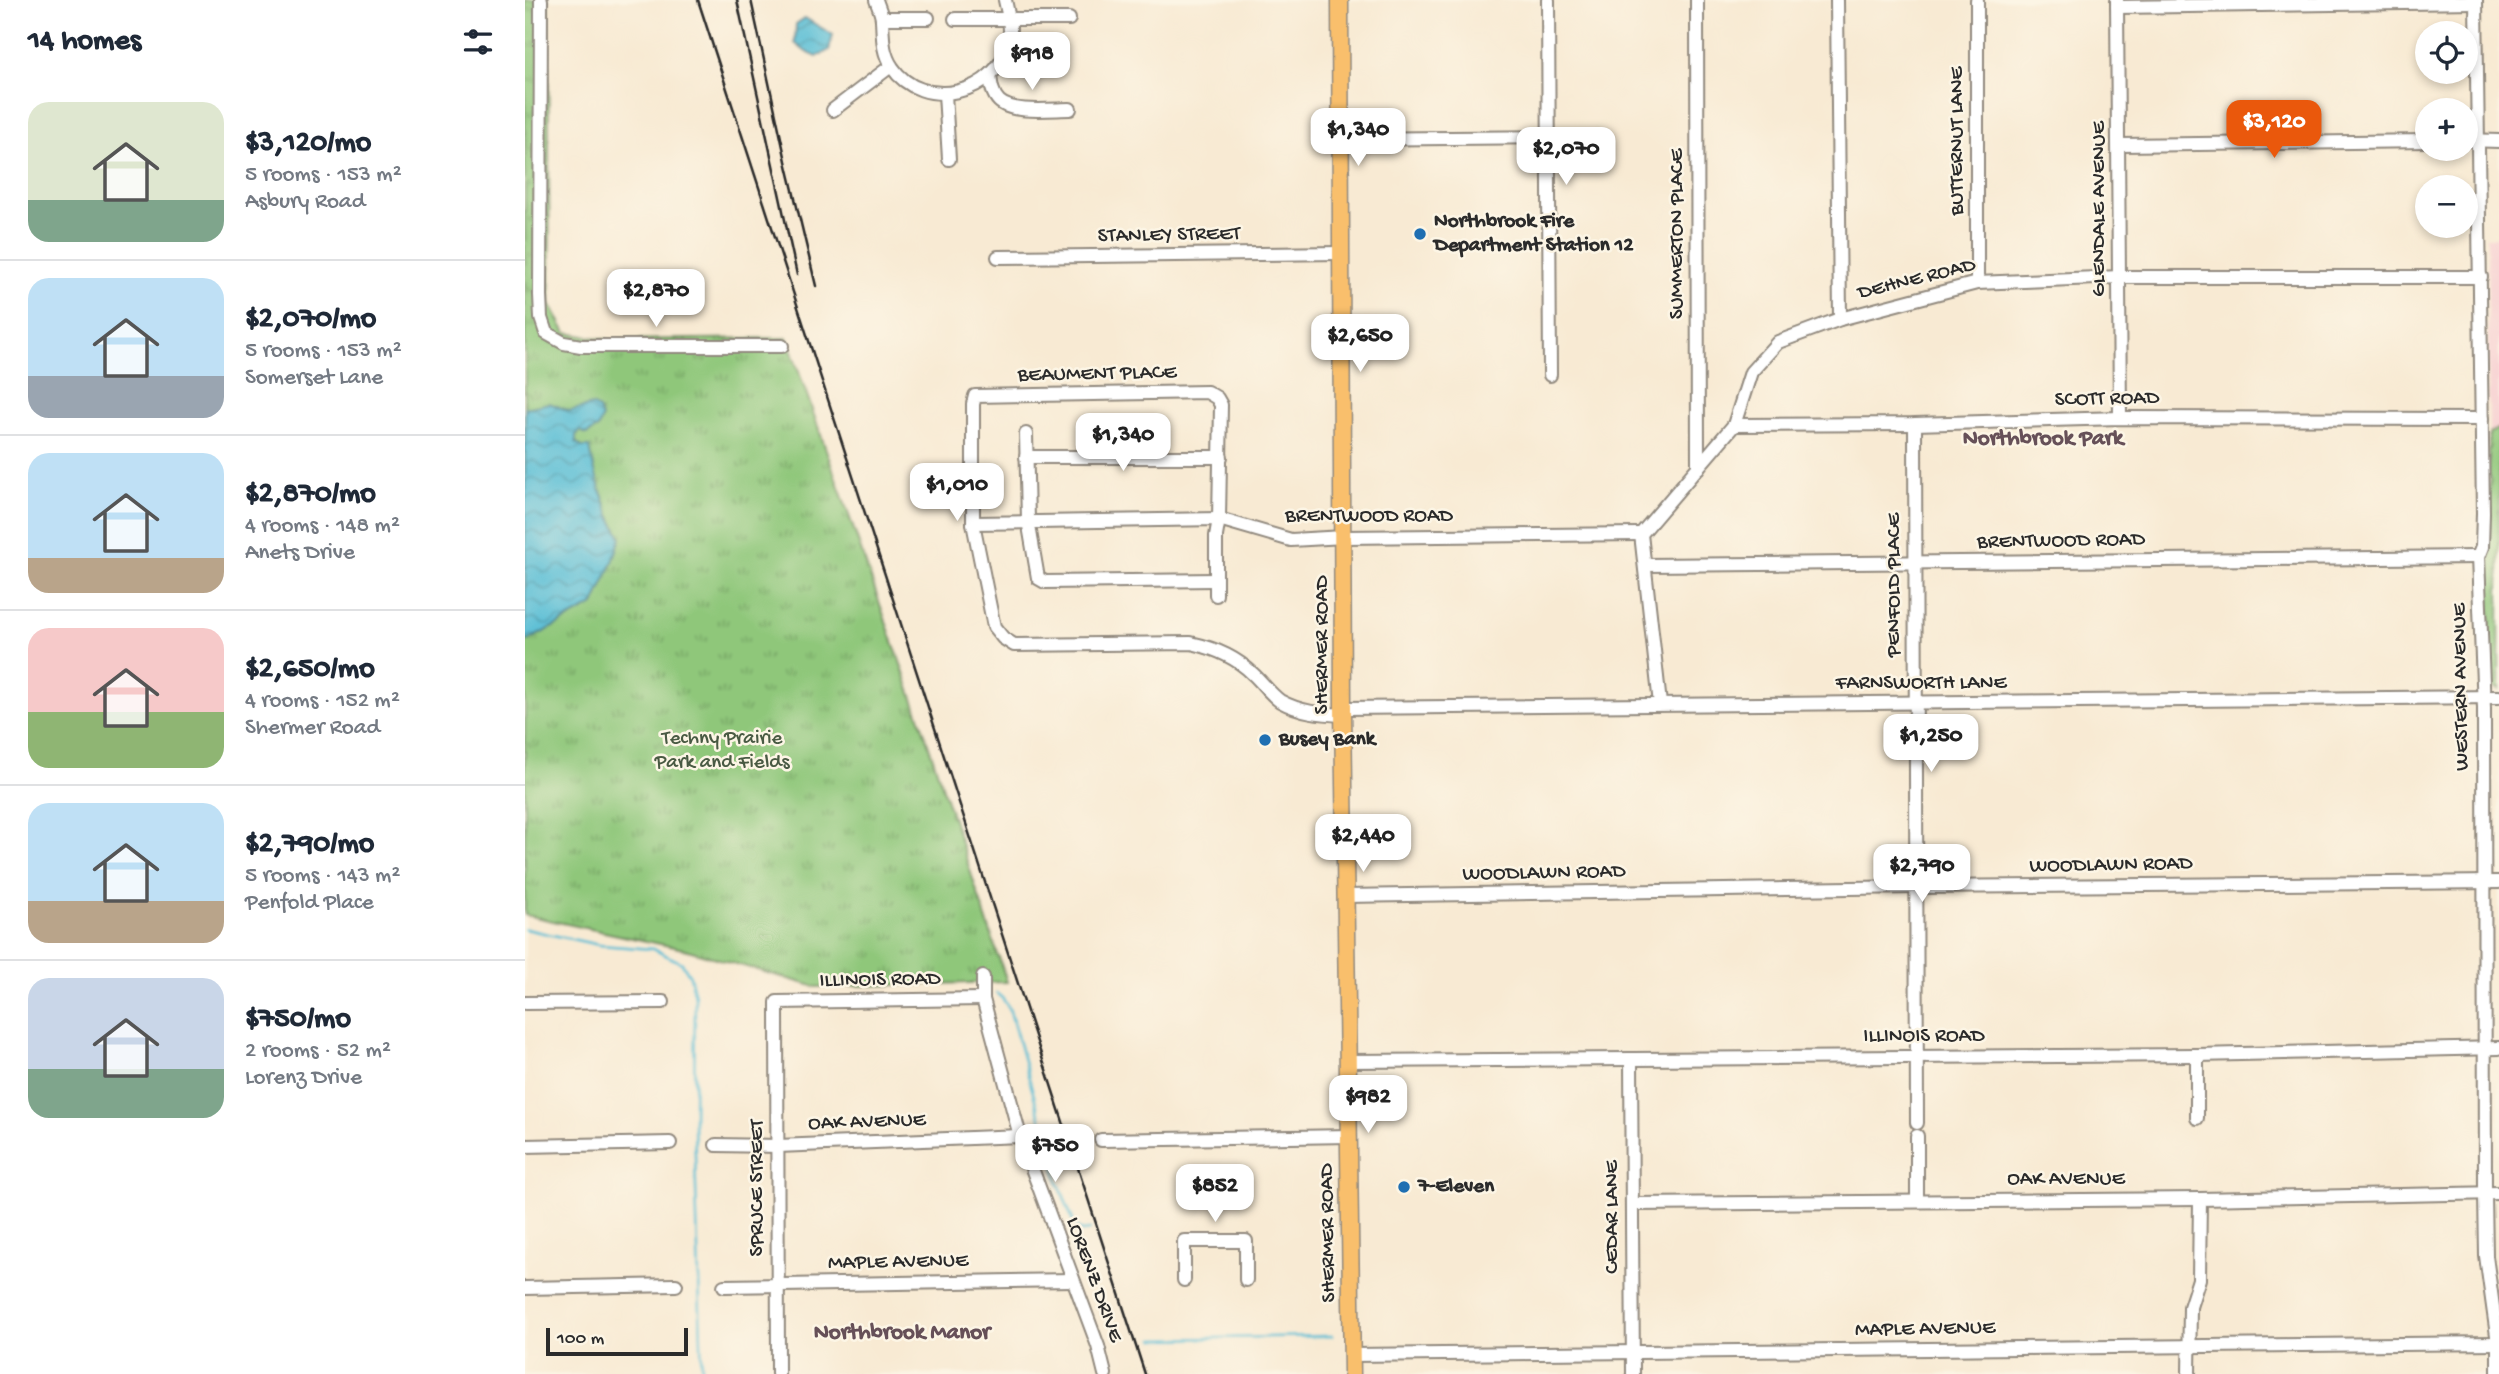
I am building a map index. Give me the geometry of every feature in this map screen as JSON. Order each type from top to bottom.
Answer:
[{"type":"main road","name":"SHERMER ROAD","points":[[1340,0],[1343,712],[1352,1374]]},
{"type":"street","points":[[541,0],[540,295],[541,318],[546,333],[564,343],[581,346],[782,346]]},
{"type":"street","points":[[876,0],[882,18],[884,49],[891,66],[902,79],[918,89],[945,94],[961,91],[990,75],[1001,62],[1009,43],[1009,19],[1005,0]]},
{"type":"street","points":[[1548,0],[1550,375]]},
{"type":"street","name":"SUMMERTON PLACE","points":[[1697,0],[1698,468]]},
{"type":"street","points":[[1837,0],[1840,319]]},
{"type":"street","name":"BUTTERNUT LANE","points":[[1977,0],[1977,283]]},
{"type":"street","points":[[2117,4],[2476,1]]},
{"type":"street","name":"WESTERN AVENUE","points":[[2473,98],[2476,1]]},
{"type":"street","name":"GLENDALE AVENUE","points":[[2117,4],[2120,418]]},
{"type":"street","points":[[882,18],[928,18]]},
{"type":"street","points":[[955,19],[1069,19]]},
{"type":"street","points":[[833,110],[891,66]]},
{"type":"street","points":[[990,75],[992,90],[1000,102],[1013,108],[1070,109]]},
{"type":"street","points":[[945,94],[949,159]]},
{"type":"street","points":[[1339,138],[1549,137]]},
{"type":"street","points":[[2478,140],[2499,141]]},
{"type":"street","points":[[2120,145],[2415,141]]},
{"type":"street","name":"WESTERN AVENUE","points":[[2473,161],[2481,277],[2482,547],[2478,557],[2483,698],[2486,1256],[2498,1343],[2498,1374]]},
{"type":"street","name":"STANLEY STREET","points":[[998,257],[1340,253]]},
{"type":"street","name":"DEHNE ROAD","points":[[1641,534],[1734,425],[1751,372],[1778,342],[1840,319],[1977,283],[2120,277],[2481,277]]},
{"type":"street","name":"BEAUMENT PLACE","points":[[973,523],[975,396],[1207,393],[1217,398],[1221,405],[1220,457]]},
{"type":"street","name":"SCOTT ROAD","points":[[1734,425],[1915,424],[2120,418],[2481,419]]},
{"type":"street","name":"PENFOLD PLACE","points":[[1915,424],[1917,1200]]},
{"type":"street","points":[[1026,434],[1028,520],[1038,578],[1045,582],[1216,580]]},
{"type":"street","points":[[1026,457],[1220,457],[1216,595]]},
{"type":"street","name":"BRENTWOOD ROAD","points":[[973,523],[1028,520],[1219,519],[1291,540],[1641,534]]},
{"type":"street","name":"FARNSWORTH LANE","points":[[973,523],[994,627],[1003,638],[1014,645],[1191,643],[1210,647],[1221,651],[1251,671],[1278,699],[1303,710],[1343,712],[1660,704],[2499,698]]},
{"type":"street","points":[[1641,534],[1660,704]]},
{"type":"street","name":"BRENTWOOD ROAD","points":[[1645,565],[2478,557]]},
{"type":"street","name":"WOODLAWN ROAD","points":[[1345,897],[1915,887],[2499,882]]},
{"type":"street","name":"LORENZ DRIVE","points":[[983,977],[983,999],[1020,1136],[1098,1346],[1105,1374]]},
{"type":"street","name":"ILLINOIS ROAD","points":[[777,1002],[983,999]]},
{"type":"street","points":[[525,1003],[663,1002]]},
{"type":"street","name":"SPRUCE STREET","points":[[777,1002],[778,1374]]},
{"type":"street","name":"ILLINOIS ROAD","points":[[1348,1062],[2197,1055],[2499,1048]]},
{"type":"street","points":[[2197,1055],[2197,1118]]},
{"type":"street","name":"CEDAR LANE","points":[[1631,1059],[1633,1374]]},
{"type":"street","name":"OAK AVENUE","points":[[716,1144],[778,1146],[1020,1136]]},
{"type":"street","points":[[1101,1140],[1350,1136]]},
{"type":"street","points":[[525,1146],[670,1143]]},
{"type":"street","name":"OAK AVENUE","points":[[1633,1203],[2200,1199],[2499,1192]]},
{"type":"street","points":[[2189,1374],[2190,1307],[2199,1279],[2200,1199]]},
{"type":"street","points":[[1184,1280],[1184,1241],[1246,1241],[1246,1280]]},
{"type":"street","name":"MAPLE AVENUE","points":[[724,1286],[1073,1280]]},
{"type":"street","points":[[525,1288],[676,1286]]},
{"type":"street","name":"MAPLE AVENUE","points":[[1352,1355],[2498,1343]]},
{"type":"shaded area","points":[[2487,237],[2499,237],[2499,428],[2489,433]]},
{"type":"green space","name":"Techny Prairie Park and Fields","points":[[525,0],[548,0],[550,304],[566,333],[610,340],[787,338],[918,713],[1007,982],[816,987],[688,950],[525,915]]},
{"type":"green space","points":[[2499,428],[2499,690],[2492,686],[2490,680],[2489,433]]},
{"type":"water","points":[[805,18],[833,35],[829,50],[817,57],[795,43],[796,24]]},
{"type":"water","points":[[549,403],[570,411],[592,405],[599,409],[602,418],[598,428],[586,434],[581,431],[576,435],[576,442],[582,447],[590,447],[601,494],[621,537],[594,605],[525,642],[525,408]]},
{"type":"waterway","points":[[1336,848],[1337,862]]},
{"type":"waterway","points":[[1337,870],[1337,880]]},
{"type":"waterway","points":[[525,929],[599,945],[653,949],[682,963],[690,976],[695,996],[694,1124],[702,1374]]},
{"type":"waterway","points":[[996,993],[1009,1008],[1059,1184],[1075,1226],[1082,1231],[1090,1230]]},
{"type":"waterway","points":[[1154,1339],[1332,1336]]},
{"type":"railway","points":[[698,0],[1145,1374]]},
{"type":"railway","points":[[737,0],[797,275]]},
{"type":"railway","points":[[751,0],[816,286]]},
{"type":"place","name":"Northbrook Fire Department Station 12","points":[[1420,234]]},
{"type":"place","name":"Busey Bank","points":[[1265,740]]},
{"type":"place","name":"7-Eleven","points":[[1404,1187]]},
{"type":"district","name":"Northbrook Park","points":[[2043,439]]},
{"type":"district","name":"Northbrook Manor","points":[[902,1333]]}]
